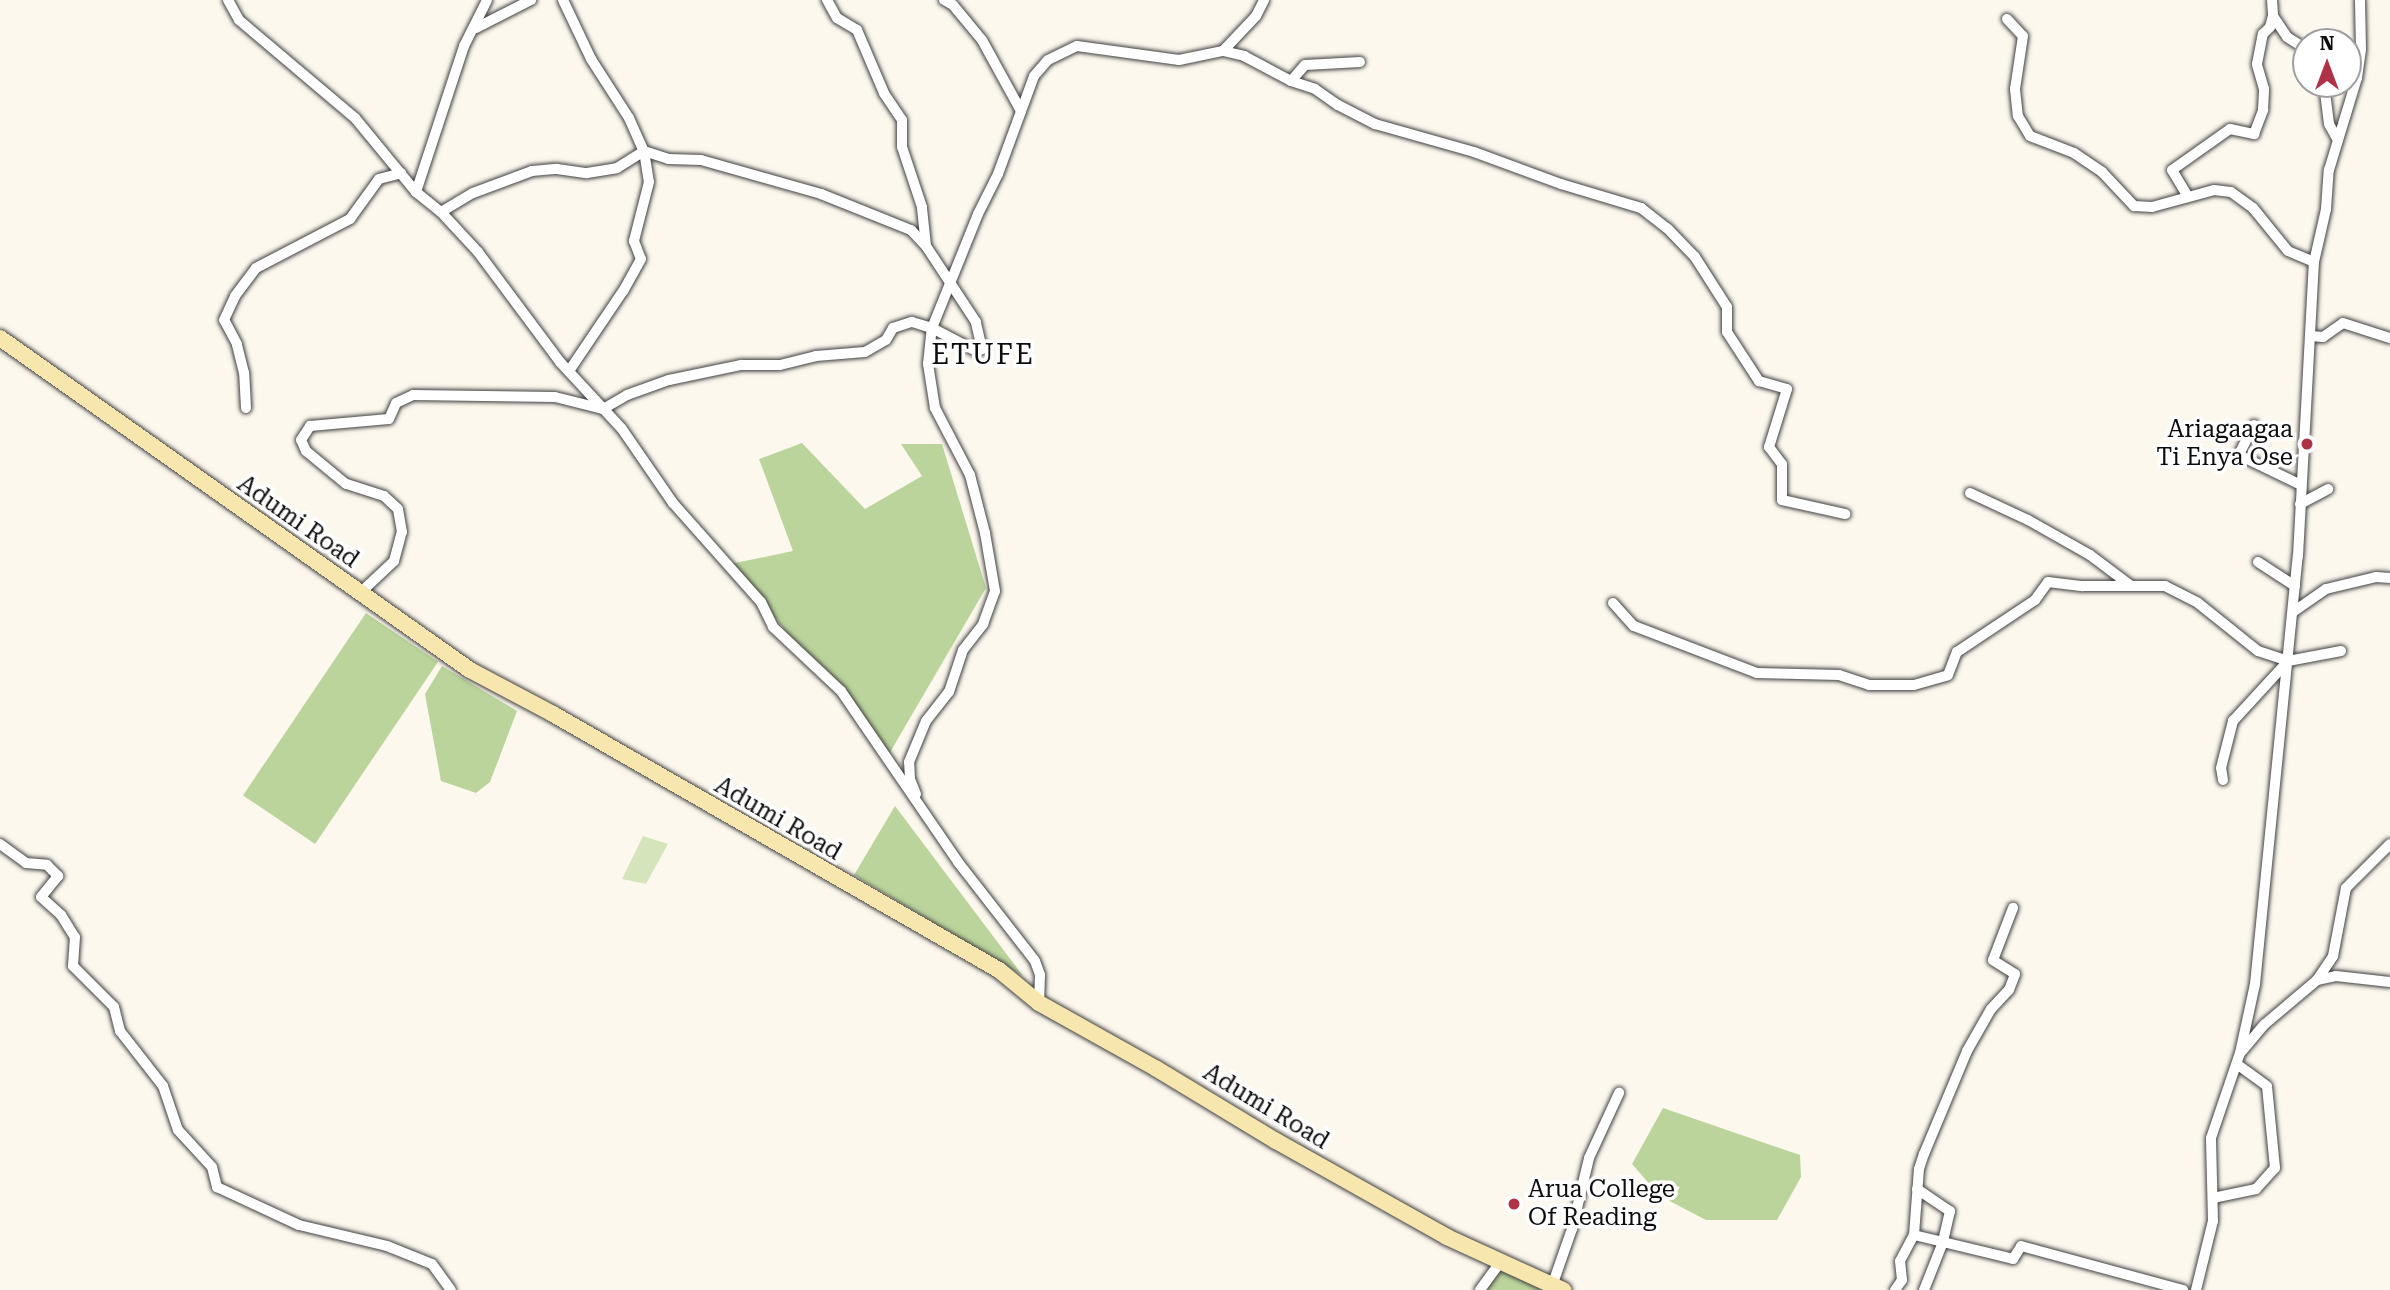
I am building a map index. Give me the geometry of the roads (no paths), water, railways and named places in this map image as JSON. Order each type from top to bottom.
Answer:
[{"type":"main road","name":"Adumi Road","points":[[0,338],[470,670],[553,714],[999,970],[1039,1003],[1157,1069],[1269,1137],[1447,1237],[1557,1288]]},
{"type":"street","points":[[228,0],[239,20],[355,118],[416,192],[441,212],[478,252],[569,371],[622,429],[673,503],[761,602],[773,627],[841,691],[958,862],[1035,961],[1040,975],[1039,1003]]},
{"type":"street","points":[[416,192],[464,46],[476,28],[487,0]]},
{"type":"street","points":[[476,28],[531,0]]},
{"type":"street","points":[[563,0],[591,59],[629,118],[644,151],[649,182],[634,241],[641,259],[623,291],[569,371]]},
{"type":"street","points":[[827,0],[837,18],[857,30],[884,93],[902,120],[902,147],[922,207],[926,246]]},
{"type":"street","points":[[944,0],[953,5],[982,40],[1021,111]]},
{"type":"street","points":[[1223,51],[1256,16],[1264,0]]},
{"type":"street","points":[[2187,195],[2172,170],[2230,129],[2254,134],[2263,110],[2264,89],[2258,64],[2263,34],[2270,27],[2273,16],[2272,0]]},
{"type":"street","points":[[2196,1290],[2213,1221],[2211,1138],[2238,1059],[2255,984],[2293,612],[2314,262],[2326,209],[2329,170],[2357,78],[2361,49],[2360,0]]},
{"type":"street","points":[[2273,16],[2292,40]]},
{"type":"street","points":[[2007,19],[2023,36],[2015,89],[2018,116],[2030,136],[2074,153],[2102,172],[2134,206],[2151,207],[2187,195],[2214,190],[2231,192],[2253,208],[2288,251],[2314,262]]},
{"type":"street","points":[[923,809],[910,779],[909,762],[926,722],[949,692],[963,650],[983,624],[995,591],[985,533],[970,475],[936,408],[928,364],[932,328],[998,174],[1034,76],[1048,60],[1077,46],[1179,60],[1223,51],[1244,56],[1315,89],[1338,105],[1375,124],[1474,152],[1561,184],[1641,208],[1695,257],[1727,307],[1727,332],[1759,381],[1787,389],[1769,447],[1782,464],[1782,500],[1845,514]]},
{"type":"street","points":[[1291,80],[1305,65],[1360,62]]},
{"type":"street","points":[[2326,98],[2329,124],[2338,140]]},
{"type":"street","points":[[360,593],[394,561],[402,532],[398,509],[384,496],[346,484],[306,451],[301,440],[310,426],[389,419],[396,403],[413,394],[555,397],[603,409],[627,394],[669,380],[741,365],[780,365],[816,356],[864,352],[886,340],[893,328],[912,322],[932,328],[970,349],[982,349],[975,322],[926,246],[911,230],[821,194],[701,160],[669,159],[644,151],[617,168],[587,173],[557,169],[532,171],[473,193],[441,212]]},
{"type":"street","points":[[246,408],[244,373],[237,344],[224,320],[235,296],[256,268],[349,219],[379,179],[401,173]]},
{"type":"street","points":[[2311,337],[2323,337],[2343,323],[2390,338]]},
{"type":"street","points":[[2254,425],[2239,455],[2301,485]]},
{"type":"street","points":[[2300,504],[2328,489]]},
{"type":"street","points":[[1970,493],[2028,520],[2090,555],[2130,585]]},
{"type":"street","points":[[2258,562],[2295,586]]},
{"type":"street","points":[[2293,612],[2326,589],[2376,577],[2390,578]]},
{"type":"street","points":[[1614,603],[1634,626],[1757,673],[1839,674],[1869,685],[1914,685],[1948,674],[1957,652],[2035,600],[2048,582],[2165,586],[2198,603],[2258,651],[2288,661],[2341,651]]},
{"type":"street","points":[[2223,780],[2221,768],[2233,721],[2288,661]]},
{"type":"street","points":[[0,844],[26,863],[47,865],[58,876],[41,897],[61,915],[75,937],[73,966],[114,1007],[120,1031],[163,1086],[178,1130],[212,1167],[217,1187],[299,1225],[387,1246],[432,1264],[451,1290]]},
{"type":"street","points":[[2238,1059],[2265,1024],[2317,980],[2333,956],[2346,888],[2390,845]]},
{"type":"street","points":[[1895,1290],[1902,1280],[1900,1261],[1914,1235],[1917,1189],[1924,1154],[1967,1051],[1991,1009],[2009,990],[2015,974],[1993,960],[2013,908]]},
{"type":"street","points":[[2317,980],[2336,976],[2390,982]]},
{"type":"street","points":[[2213,1198],[2256,1189],[2275,1168],[2267,1086],[2238,1059]]},
{"type":"street","points":[[1557,1288],[1590,1158],[1619,1093]]},
{"type":"street","points":[[1917,1189],[1950,1211],[1943,1242],[1924,1290]]},
{"type":"street","points":[[1914,1235],[2013,1259],[2021,1246],[2183,1290]]},
{"type":"street","points":[[1480,1290],[1500,1262]]},
{"type":"place","name":"Ariagaagaa Ti Enya Ose","points":[[2307,444]]},
{"type":"place","name":"Arua College Of Reading","points":[[1514,1204]]},
{"type":"district","name":"ETUFE","points":[[983,355]]}]
